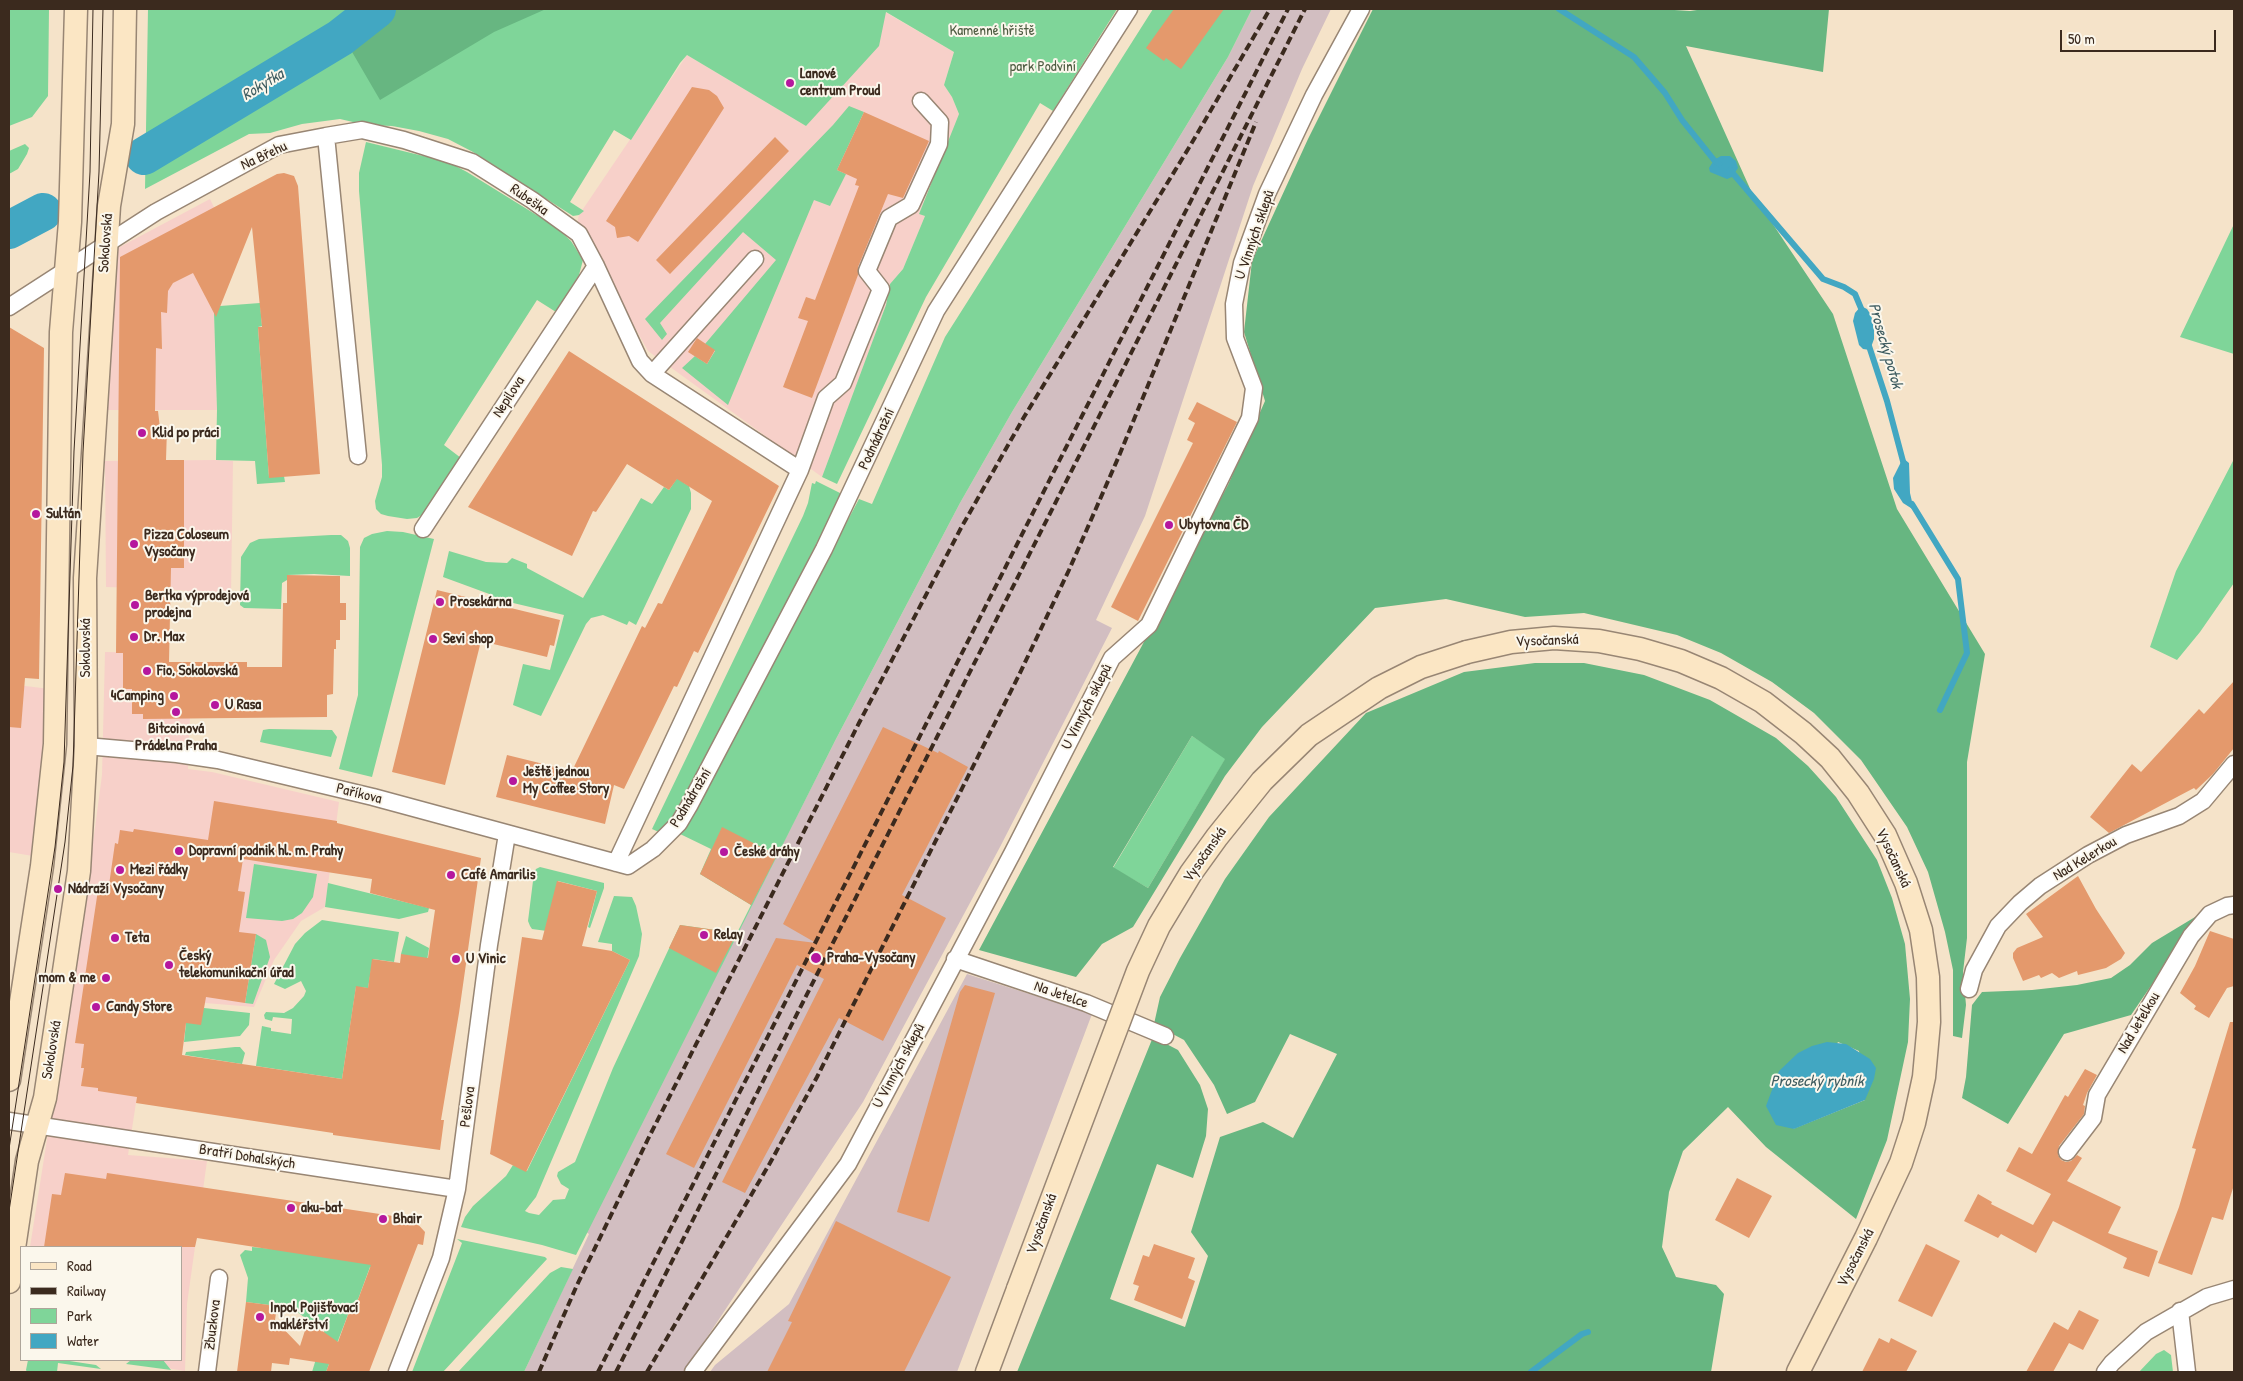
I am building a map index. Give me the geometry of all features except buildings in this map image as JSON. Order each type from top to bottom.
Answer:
[{"type":"main road","name":"Sokolovská","points":[[9,1080],[42,866],[55,744],[61,332],[70,217],[76,9]]},
{"type":"main road","name":"Sokolovská","points":[[9,1282],[27,1161],[45,1098],[76,891],[86,746],[85,578],[106,244],[111,189],[123,124],[125,9]]},
{"type":"main road","name":"Vysočanská","points":[[987,1372],[1138,971],[1159,926],[1191,873],[1217,837],[1262,781],[1309,735],[1379,688],[1421,667],[1467,652],[1511,642],[1554,638],[1598,641],[1640,649],[1682,661],[1721,678],[1763,702],[1830,758],[1858,793],[1885,835],[1906,883],[1921,930],[1928,977],[1929,1022],[1924,1077],[1914,1123],[1901,1163],[1866,1238],[1798,1372]]},
{"type":"street","name":"Podnádražní","points":[[622,865],[666,838],[689,806],[824,549],[936,311],[1129,9]]},
{"type":"street","name":"U Vinných sklepů","points":[[693,1372],[848,1164],[1013,852],[1112,658],[1149,625],[1250,418],[1254,388],[1235,338],[1234,304],[1242,263],[1267,194],[1314,95],[1361,9]]},
{"type":"street","points":[[622,865],[800,470],[826,398],[843,383],[881,289],[867,271],[889,218],[911,205],[938,144],[940,122],[921,101]]},
{"type":"street","name":"Rubeška","points":[[326,136],[362,130],[404,140],[472,162],[532,200],[579,234],[640,361],[652,374],[800,470]]},
{"type":"street","name":"Na Břehu","points":[[9,307],[156,212],[279,145],[326,136]]},
{"type":"street","points":[[326,136],[358,456]]},
{"type":"street","points":[[652,374],[755,259]]},
{"type":"street","name":"Nepilova","points":[[424,529],[596,266]]},
{"type":"street","name":"Paříkova","points":[[86,746],[177,754],[218,760],[373,797],[622,865]]},
{"type":"street","name":"Nad Kelerkou","points":[[1969,990],[1974,970],[1983,951],[1998,926],[2020,903],[2040,886],[2088,856],[2126,835],[2179,816],[2203,801],[2234,764]]},
{"type":"street","name":"Pešlova","points":[[397,1372],[441,1258],[457,1189],[488,954],[507,834]]},
{"type":"street","name":"Nad Jetelkou","points":[[2067,1152],[2093,1118],[2097,1095],[2191,936],[2210,914],[2231,906]]},
{"type":"street","name":"Na Jetelce","points":[[956,958],[1086,1003],[1165,1036]]},
{"type":"street","name":"Bratří Dohalských","points":[[9,1121],[457,1189]]},
{"type":"street","name":"Zbuzkova","points":[[207,1372],[219,1278]]},
{"type":"street","points":[[2105,1372],[2112,1363],[2146,1332],[2207,1297],[2234,1289]]},
{"type":"street","points":[[2180,1311],[2187,1372]]},
{"type":"shaded area","points":[[1252,9],[1331,9],[1302,69],[1253,186],[1145,516],[1096,620],[1112,628],[1000,847],[863,1102],[684,1372],[524,1372],[589,1234],[586,1232],[836,739],[960,503],[1012,412],[1228,57]]},
{"type":"shaded area","points":[[885,12],[954,52],[944,85],[952,97],[959,114],[919,214],[925,216],[903,269],[890,284],[886,305],[822,477],[648,351],[577,223],[579,215],[687,55],[806,126]]},
{"type":"shaded area","points":[[210,199],[239,259],[214,313],[217,410],[106,410],[116,249]]},
{"type":"shaded area","points":[[105,461],[233,461],[231,595],[167,589],[106,587]]},
{"type":"shaded area","points":[[105,652],[166,653],[166,663],[192,662],[188,769],[212,772],[339,802],[325,907],[301,921],[274,960],[254,1007],[205,1003],[203,1011],[186,1023],[183,1047],[144,1050],[128,1155],[207,1161],[187,1304],[185,1371],[124,1361],[182,1361],[182,1246],[30,1246],[88,880],[102,775]]},
{"type":"shaded area","points":[[9,684],[50,689],[33,856],[9,852]]},
{"type":"shaded area","points":[[967,974],[1092,1014],[957,1372],[710,1372],[715,1365],[789,1304]]},
{"type":"green space","points":[[9,9],[49,9],[48,96],[32,117],[9,126]]},
{"type":"green space","points":[[148,9],[1117,9],[1053,111],[1040,103],[926,297],[837,484],[822,477],[886,305],[890,284],[903,269],[925,216],[919,214],[959,114],[952,97],[944,85],[954,52],[886,12],[879,46],[806,126],[687,55],[631,140],[614,130],[570,202],[584,211],[579,215],[573,216],[473,152],[448,139],[392,126],[366,125],[340,119],[302,124],[270,133],[249,134],[145,189]]},
{"type":"green space","points":[[393,9],[546,9],[494,32],[380,100],[348,45]]},
{"type":"green space","points":[[1153,9],[1252,9],[1228,57],[1012,412],[960,503],[836,739],[576,1255],[542,1245],[461,1227],[473,1206],[506,1176],[513,1165],[527,1171],[630,960],[612,951],[612,944],[598,942],[614,896],[632,897],[636,906],[642,934],[639,956],[536,1197],[525,1211],[529,1213],[539,1215],[553,1200],[565,1199],[569,1189],[561,1184],[557,1176],[558,1172],[575,1162],[613,1068],[680,925],[737,933],[751,905],[700,874],[711,849],[678,833],[754,697],[859,499],[872,504],[945,337]]},
{"type":"green space","points":[[1373,9],[1659,9],[1690,11],[1704,9],[1829,9],[1823,72],[1686,46],[1752,193],[1833,314],[1897,509],[1985,654],[1967,762],[1967,938],[1963,972],[1966,1005],[1962,1038],[1953,1036],[1953,970],[1945,932],[1928,872],[1907,827],[1861,760],[1814,713],[1772,682],[1721,653],[1677,635],[1584,613],[1525,617],[1446,599],[1375,608],[1262,727],[1225,776],[1133,927],[1102,944],[1076,977],[979,950],[1228,485],[1265,401],[1244,332],[1252,261],[1308,139]],"holes":[[[1192,736],[1225,759],[1148,888],[1113,867]]]},
{"type":"green space","points":[[849,106],[864,112],[837,170],[846,174],[830,206],[814,200],[728,405],[682,368],[695,356],[707,364],[715,351],[705,344],[776,260],[743,232],[660,323],[667,334],[662,340],[645,319],[833,125]]},
{"type":"green space","points":[[366,142],[448,162],[467,172],[556,227],[571,241],[583,260],[579,275],[556,312],[537,300],[444,445],[461,458],[425,513],[417,518],[407,519],[388,516],[381,514],[376,509],[375,501],[382,477],[382,465],[359,191],[359,173]]},
{"type":"green space","points":[[25,144],[29,148],[27,154],[18,169],[9,174],[9,151]]},
{"type":"green space","points":[[2234,224],[2234,354],[2180,337]]},
{"type":"green space","points":[[260,303],[262,326],[258,327],[269,477],[284,476],[285,482],[257,484],[255,461],[216,460],[217,410],[214,313],[220,306]]},
{"type":"green space","points":[[2234,459],[2234,583],[2200,632],[2177,660],[2150,647],[2176,571]]},
{"type":"green space","points":[[682,471],[684,483],[689,486],[691,493],[691,509],[636,625],[629,621],[627,625],[603,615],[591,618],[586,624],[541,716],[513,705],[523,664],[550,670],[564,615],[492,598],[492,595],[443,577],[449,551],[486,562],[507,563],[512,558],[527,564],[527,568],[583,598],[641,498],[652,504],[664,487],[669,490]]},
{"type":"green space","points":[[816,481],[842,494],[684,801],[671,822],[661,833],[652,829],[803,516],[812,483],[815,484]]},
{"type":"green space","points":[[387,531],[403,532],[434,539],[372,777],[339,769],[358,695],[360,547],[364,538]]},
{"type":"green space","points":[[341,535],[348,541],[350,548],[350,576],[287,575],[287,580],[282,583],[281,609],[244,608],[240,605],[241,557],[250,543],[259,539]]},
{"type":"green space","points":[[1535,663],[1584,663],[1644,675],[1710,700],[1776,738],[1808,766],[1836,797],[1877,860],[1892,898],[1905,944],[1910,999],[1908,1042],[1887,1140],[1856,1219],[1766,1147],[1728,1107],[1683,1151],[1669,1192],[1662,1247],[1676,1277],[1716,1285],[1724,1294],[1711,1372],[1017,1372],[1153,1037],[1178,1050],[1200,1085],[1208,1109],[1206,1136],[1193,1178],[1157,1164],[1110,1299],[1185,1327],[1208,1256],[1191,1232],[1220,1137],[1263,1122],[1293,1138],[1337,1054],[1290,1034],[1255,1102],[1227,1114],[1214,1085],[1184,1040],[1154,1024],[1160,997],[1225,879],[1269,817],[1366,713],[1464,672]],"holes":[[[1838,1042],[1859,1051],[1865,1100],[1793,1129]]]},
{"type":"green space","points":[[263,730],[332,730],[337,737],[331,757],[260,742]]},
{"type":"green space","points":[[1192,736],[1226,758],[1148,888],[1113,868]]},
{"type":"green space","points":[[254,864],[317,874],[313,897],[302,913],[293,919],[282,921],[246,918]]},
{"type":"green space","points":[[540,867],[604,883],[590,928],[588,927],[597,891],[558,881],[547,931],[532,929],[528,921],[534,873]]},
{"type":"green space","points":[[328,883],[429,908],[428,912],[399,919],[325,907]]},
{"type":"green space","points":[[2200,914],[2131,1015],[2064,1034],[2008,1124],[1962,1098],[1966,1077],[1972,1005],[1982,992],[2032,990],[2077,985],[2111,978],[2130,965],[2152,943]]},
{"type":"green space","points":[[322,920],[399,932],[394,962],[373,959],[368,988],[356,987],[342,1079],[256,1066],[262,1026],[271,1028],[271,1031],[291,1034],[292,1019],[273,1017],[272,1021],[265,1019],[264,1015],[266,1012],[284,1013],[293,1008],[304,996],[306,991],[301,981],[285,989],[274,984],[295,944],[305,933]]},
{"type":"green space","points":[[256,934],[266,940],[270,957],[253,1004],[245,1003]]},
{"type":"green space","points":[[406,936],[429,948],[426,967],[401,954]]},
{"type":"green space","points":[[204,1008],[250,1013],[249,1025],[240,1036],[184,1042],[186,1023]]},
{"type":"green space","points":[[240,1047],[245,1053],[242,1064],[185,1055],[186,1052]]},
{"type":"green space","points":[[457,1239],[545,1257],[547,1259],[443,1372],[412,1372],[462,1243]]},
{"type":"green space","points":[[252,1247],[369,1258],[373,1268],[370,1267],[353,1313],[349,1312],[326,1372],[312,1372],[326,1326],[323,1325],[321,1330],[292,1308],[246,1302],[248,1278],[240,1255],[245,1250],[252,1251]]},
{"type":"green space","points":[[561,1267],[573,1269],[524,1372],[458,1372],[550,1273]]},
{"type":"green space","points":[[2164,1350],[2171,1355],[2173,1372],[2139,1372],[2156,1354]]},
{"type":"green space","points":[[28,1361],[70,1361],[96,1365],[101,1369],[58,1363],[57,1372],[27,1372]]},
{"type":"green space","points":[[130,1361],[164,1361],[171,1370],[126,1364]]},
{"type":"water","points":[[1721,156],[1730,156],[1736,161],[1738,168],[1732,177],[1727,179],[1710,172],[1709,168],[1714,160]]},
{"type":"water","points":[[1861,306],[1867,309],[1871,315],[1874,328],[1874,339],[1870,350],[1863,349],[1859,345],[1853,321],[1855,313]]},
{"type":"water","points":[[1903,458],[1909,463],[1910,493],[1914,510],[1903,503],[1894,489],[1893,478]]},
{"type":"water","name":"Prosecký rybník","points":[[1827,1042],[1846,1044],[1870,1059],[1876,1068],[1874,1079],[1865,1100],[1794,1129],[1776,1125],[1766,1106],[1779,1071],[1798,1053],[1812,1046]]},
{"type":"waterway","name":"Rokytka","points":[[144,156],[340,38],[377,9]]},
{"type":"waterway","name":"Prosecký potok","points":[[1559,9],[1634,57],[1665,93],[1682,120],[1719,164]]},
{"type":"waterway","name":"Prosecký potok","points":[[1730,170],[1823,279],[1844,287],[1855,294],[1863,313]]},
{"type":"waterway","name":"Rokytka","points":[[9,230],[43,212]]},
{"type":"waterway","name":"Prosecký potok","points":[[1868,343],[1887,401],[1904,465]]},
{"type":"waterway","name":"Prosecký potok","points":[[1912,504],[1958,579],[1967,653],[1940,710]]},
{"type":"waterway","points":[[1531,1372],[1582,1334],[1588,1332]]},
{"type":"tram line","points":[[9,1149],[55,847],[64,762],[74,451],[90,172],[93,9]]},
{"type":"tram line","points":[[9,1211],[65,842],[73,766],[83,452],[99,172],[103,9]]},
{"type":"railway","points":[[539,1372],[577,1285],[648,1139],[859,723],[961,528],[1024,417],[1190,146],[1270,9]]},
{"type":"railway","points":[[598,1372],[1288,9]]},
{"type":"railway","points":[[616,1372],[1305,9]]},
{"type":"railway","points":[[647,1372],[770,1163],[817,1077],[1019,675],[1069,570],[1119,456],[1256,122]]},
{"type":"place","name":"Lanové centrum Proud","points":[[790,83]]},
{"type":"place","name":"Klid po práci","points":[[142,433]]},
{"type":"place","name":"Sultán","points":[[36,514]]},
{"type":"place","name":"Ubytovna ČD","points":[[1169,525]]},
{"type":"place","name":"Pizza Coloseum Vysočany","points":[[134,544]]},
{"type":"place","name":"Prosekárna","points":[[440,602]]},
{"type":"place","name":"Bertka výprodejová prodejna","points":[[135,605]]},
{"type":"place","name":"Dr. Max","points":[[134,637]]},
{"type":"place","name":"Sevi shop","points":[[433,639]]},
{"type":"place","name":"Fio, Sokolovská","points":[[147,671]]},
{"type":"place","name":"4Camping","points":[[174,696]]},
{"type":"place","name":"U Rasa","points":[[215,705]]},
{"type":"place","name":"Bitcoinová Prádelna Praha","points":[[176,712]]},
{"type":"place","name":"Ještě jednou My Coffee Story","points":[[513,781]]},
{"type":"place","name":"Dopravní podnik hl. m. Prahy","points":[[179,851]]},
{"type":"place","name":"České dráhy","points":[[724,852]]},
{"type":"place","name":"Mezi řádky","points":[[120,870]]},
{"type":"place","name":"Café Amarilis","points":[[451,875]]},
{"type":"place","name":"Nádraží Vysočany","points":[[58,889]]},
{"type":"place","name":"Relay","points":[[704,935]]},
{"type":"place","name":"Teta","points":[[115,938]]},
{"type":"place","name":"Praha-Vysočany","points":[[816,958]]},
{"type":"place","name":"U Vinic","points":[[456,959]]},
{"type":"place","name":"Český telekomunikační úřad","points":[[169,965]]},
{"type":"place","name":"mom & me","points":[[106,978]]},
{"type":"place","name":"Candy Store","points":[[96,1007]]},
{"type":"place","name":"aku-bat","points":[[291,1208]]},
{"type":"place","name":"Bhair","points":[[383,1219]]},
{"type":"place","name":"Inpol Pojišťovací makléřství","points":[[260,1317]]},
{"type":"park label","name":"Kamenné hřiště","points":[[992,31]]},
{"type":"park label","name":"park Podviní","points":[[1043,67]]}]
